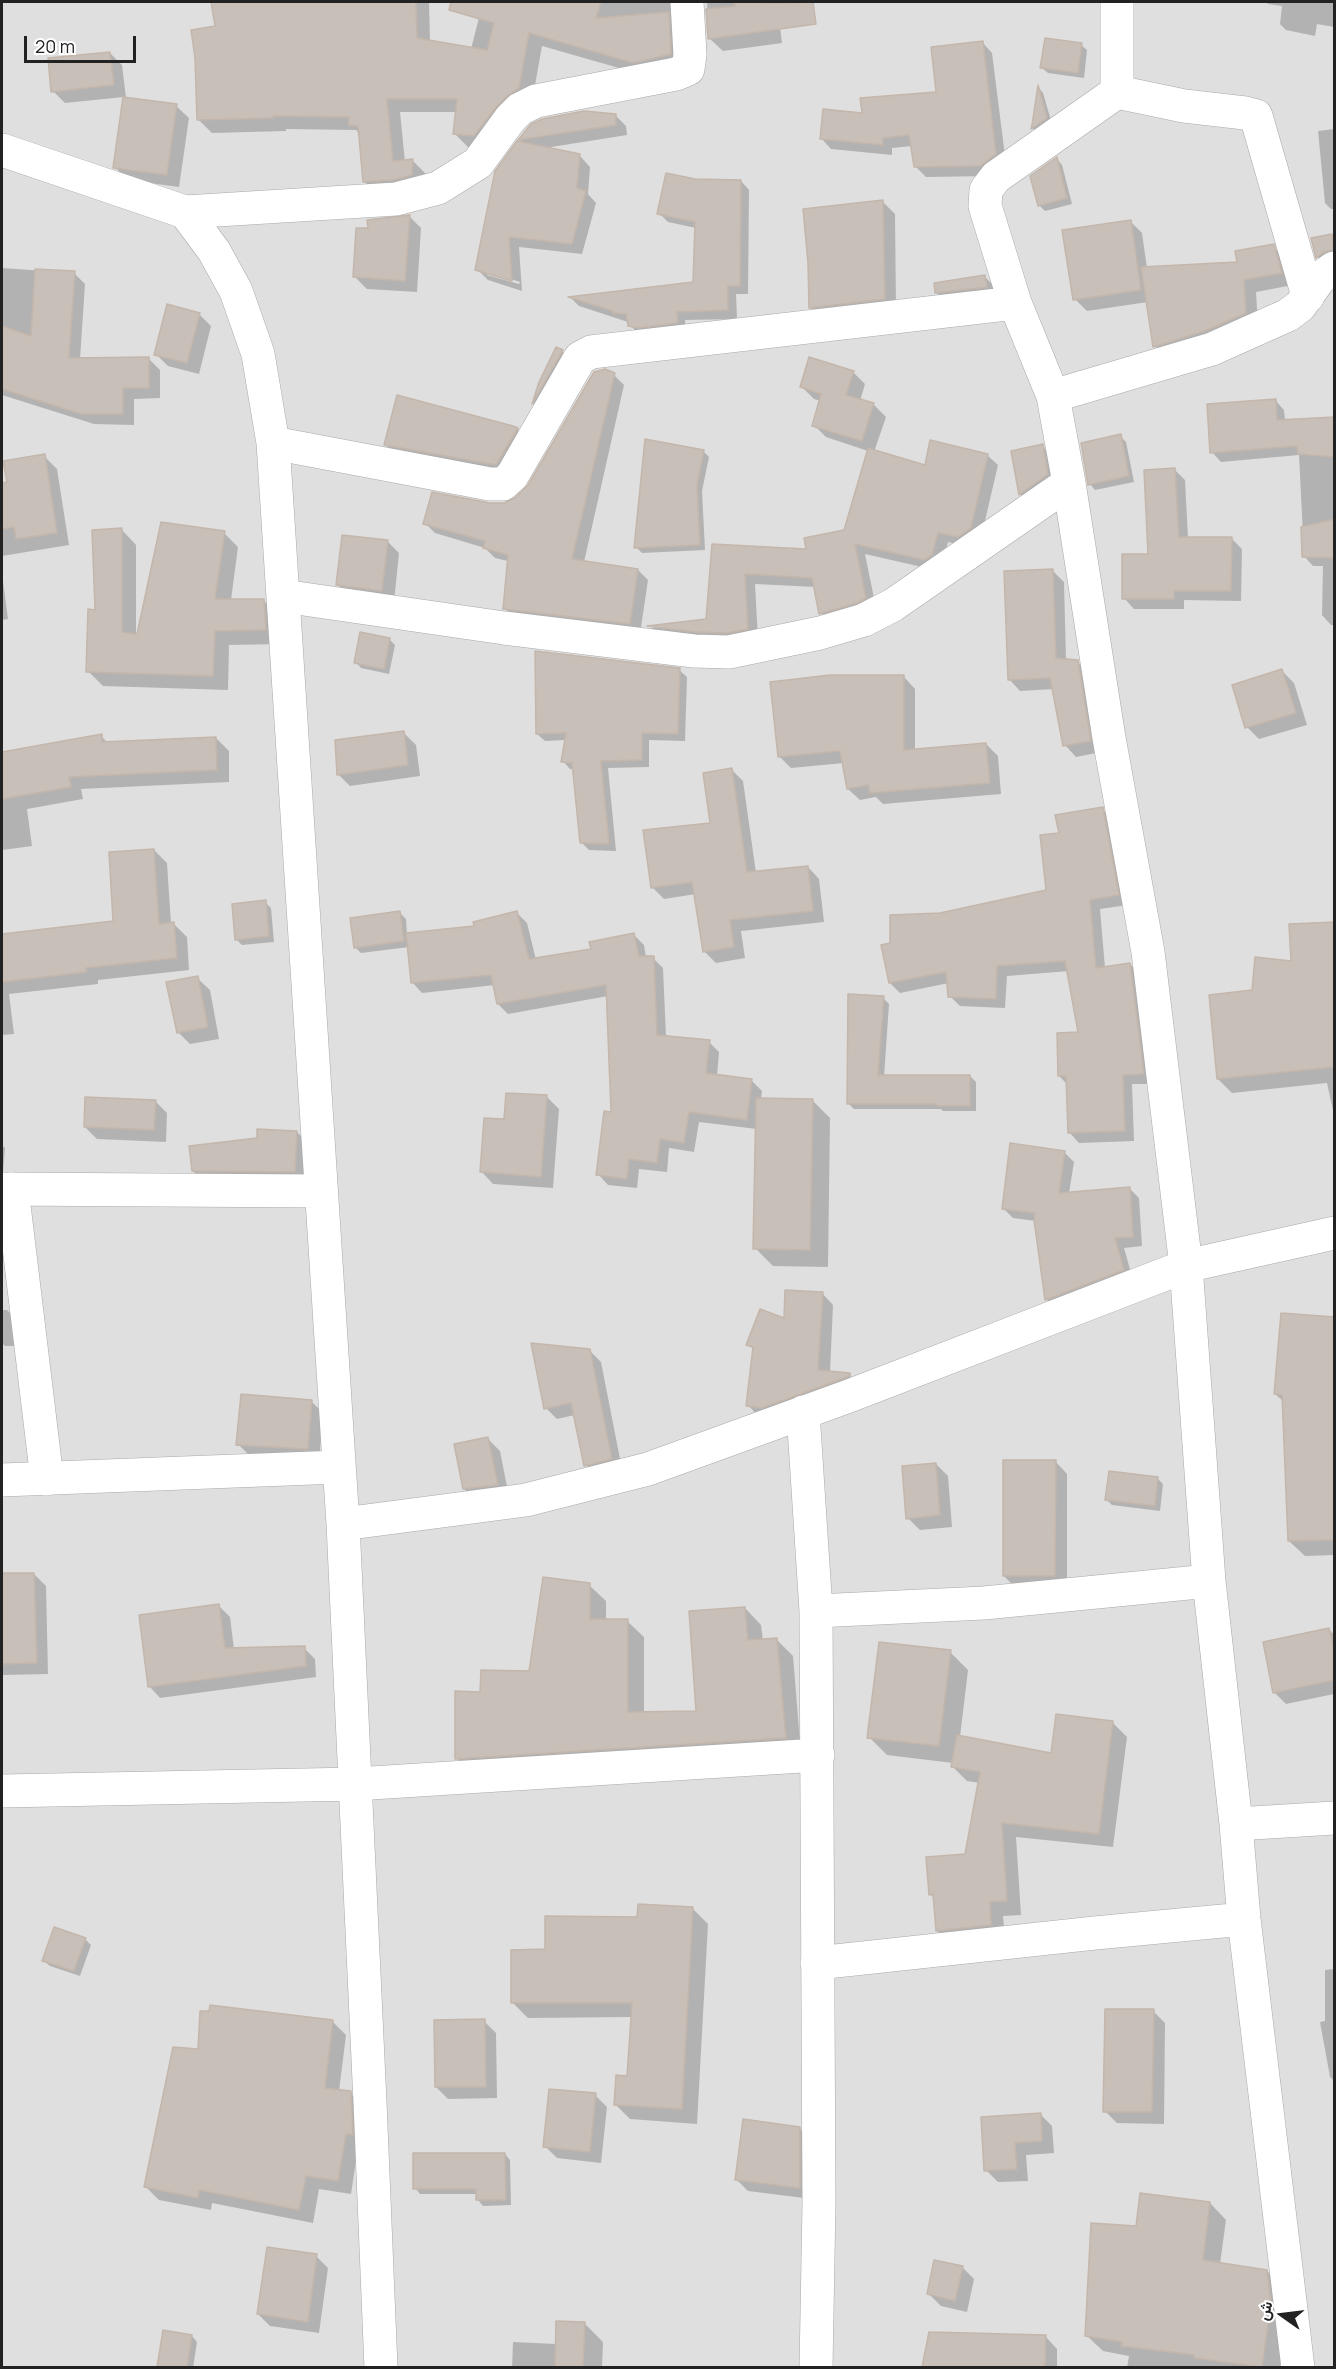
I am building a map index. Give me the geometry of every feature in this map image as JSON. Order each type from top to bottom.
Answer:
[{"type":"street","points":[[2,150],[186,212],[396,199],[438,188],[478,163],[510,119],[520,109],[536,101],[676,74],[688,69],[690,55],[687,2]]},
{"type":"street","points":[[1117,2],[1117,92]]},
{"type":"street","points":[[1298,2367],[1244,1920],[1236,1824],[1209,1581],[1186,1266],[1148,951],[1109,738],[1053,396],[1015,303],[986,206],[986,190],[996,177],[1117,92],[1184,106],[1256,116],[1308,296]]},
{"type":"street","points":[[186,212],[214,251],[236,291],[258,354],[273,443],[343,1524],[381,2367]]},
{"type":"street","points":[[1053,396],[1212,350],[1288,315],[1300,306],[1320,278],[1335,268]]},
{"type":"street","points":[[273,443],[478,482],[502,484],[512,476],[580,358],[591,352],[1015,303]]},
{"type":"street","points":[[283,596],[504,628],[694,651],[729,652],[820,633],[864,620],[893,605],[1069,483]]},
{"type":"street","points":[[47,1479],[7,1189],[321,1191]]},
{"type":"street","points":[[343,1524],[537,1497],[648,1469],[1186,1266],[1335,1233]]},
{"type":"street","points":[[803,1412],[816,1611],[818,1755],[819,2203],[816,2367]]},
{"type":"street","points":[[2,1480],[339,1467]]},
{"type":"street","points":[[816,1611],[984,1603],[1209,1581]]},
{"type":"street","points":[[2,1791],[355,1784],[818,1755]]},
{"type":"street","points":[[1236,1824],[1335,1818]]},
{"type":"street","points":[[818,1963],[1095,1933],[1244,1920]]},
{"type":"shaded area","points":[[2,2],[1334,2],[1334,2367],[2,2367]]},
{"type":"building","points":[[211,2],[416,2],[417,38],[487,50],[494,23],[449,10],[451,2],[601,2],[596,18],[669,12],[671,54],[633,63],[529,33],[519,88],[497,106],[474,136],[453,134],[457,99],[387,99],[393,161],[413,159],[412,175],[393,180],[363,182],[358,126],[348,125],[349,117],[273,116],[273,118],[197,120],[195,58],[191,30],[215,26]]},
{"type":"building","points":[[735,2],[813,2],[816,24],[708,39],[706,9],[735,6]]},
{"type":"building","points":[[1045,38],[1082,43],[1078,73],[1040,68]]},
{"type":"building","points":[[983,41],[996,154],[980,166],[914,167],[909,135],[883,138],[883,145],[820,139],[823,109],[862,113],[860,98],[936,92],[931,47]]},
{"type":"building","points":[[110,52],[114,85],[51,92],[48,58]]},
{"type":"building","points":[[1038,85],[1047,118],[1031,129],[1032,125]]},
{"type":"building","points":[[123,97],[177,104],[167,175],[113,168]]},
{"type":"building","points":[[584,111],[616,114],[616,125],[518,140],[531,124],[542,119]]},
{"type":"building","points":[[517,141],[580,154],[577,188],[586,191],[572,244],[509,237],[512,281],[475,270],[495,171]]},
{"type":"building","points":[[1057,157],[1067,198],[1038,206],[1030,176]]},
{"type":"building","points":[[666,173],[695,179],[741,180],[740,286],[728,286],[728,310],[677,312],[678,323],[639,328],[628,326],[626,314],[613,313],[613,311],[568,297],[693,282],[695,222],[657,214]]},
{"type":"building","points":[[883,200],[885,299],[809,308],[803,209]]},
{"type":"building","points":[[410,215],[405,281],[353,277],[356,228],[368,228],[367,220]]},
{"type":"building","points":[[1131,220],[1141,290],[1073,300],[1062,230]]},
{"type":"building","points":[[1332,234],[1334,250],[1324,252],[1316,258],[1311,238]]},
{"type":"building","points":[[1274,244],[1282,273],[1244,280],[1246,313],[1205,331],[1153,347],[1141,267],[1237,262],[1235,251]]},
{"type":"building","points":[[35,269],[75,271],[69,358],[149,357],[149,388],[123,388],[123,414],[81,414],[2,389],[2,326],[31,336]]},
{"type":"building","points":[[985,275],[987,287],[935,293],[934,283]]},
{"type":"building","points":[[167,304],[200,313],[187,363],[154,355]]},
{"type":"building","points":[[556,347],[563,350],[532,404],[539,382]]},
{"type":"building","points":[[809,357],[854,371],[846,395],[874,403],[862,441],[812,426],[821,394],[800,387]]},
{"type":"building","points":[[605,369],[615,373],[572,559],[638,569],[630,624],[503,609],[508,555],[483,548],[485,541],[423,524],[432,492],[490,503],[504,503],[515,498],[528,485],[594,372]]},
{"type":"building","points":[[397,395],[518,428],[496,465],[384,445]]},
{"type":"building","points":[[1276,399],[1277,420],[1335,417],[1335,457],[1298,454],[1297,446],[1210,453],[1207,404]]},
{"type":"building","points":[[1121,434],[1129,476],[1088,485],[1081,443]]},
{"type":"building","points":[[645,439],[704,450],[697,485],[700,545],[634,548]]},
{"type":"building","points":[[930,440],[988,454],[971,528],[958,537],[938,533],[932,555],[924,560],[855,544],[866,598],[857,603],[819,614],[812,578],[745,574],[748,629],[727,633],[647,626],[706,619],[712,544],[806,549],[804,538],[844,530],[868,448],[925,465]]},
{"type":"building","points":[[1043,444],[1048,474],[1019,495],[1011,451]]},
{"type":"building","points":[[45,454],[57,533],[16,539],[14,527],[2,529],[2,483],[7,482],[3,461]]},
{"type":"building","points":[[1175,468],[1179,537],[1232,537],[1231,591],[1174,591],[1174,599],[1122,599],[1122,554],[1148,554],[1144,470]]},
{"type":"building","points":[[1335,519],[1335,558],[1302,557],[1301,527]]},
{"type":"building","points":[[161,522],[225,531],[215,599],[264,599],[266,630],[215,631],[213,676],[86,672],[88,609],[95,610],[92,530],[122,528],[122,632],[137,634]]},
{"type":"building","points":[[342,535],[388,540],[382,591],[336,585]]},
{"type":"building","points":[[1053,569],[1056,658],[1078,660],[1091,741],[1063,746],[1050,678],[1008,680],[1004,571]]},
{"type":"building","points":[[360,632],[390,638],[384,669],[354,663]]},
{"type":"building","points":[[535,651],[680,668],[678,734],[642,733],[642,760],[601,761],[609,844],[580,843],[572,763],[561,762],[566,733],[536,734]]},
{"type":"building","points":[[1282,669],[1296,713],[1245,728],[1232,685]]},
{"type":"building","points":[[830,675],[904,675],[904,750],[986,743],[990,783],[870,793],[868,785],[847,789],[840,751],[778,757],[770,682]]},
{"type":"building","points":[[404,731],[408,765],[337,775],[335,740]]},
{"type":"building","points":[[102,734],[102,742],[216,737],[217,770],[69,777],[71,787],[2,799],[2,752]]},
{"type":"building","points":[[732,768],[747,872],[808,866],[813,911],[730,920],[734,947],[703,952],[692,882],[651,888],[643,830],[710,823],[703,773]]},
{"type":"building","points":[[1103,807],[1119,895],[1090,900],[1096,968],[1130,963],[1144,1074],[1123,1075],[1125,1131],[1068,1133],[1066,1076],[1058,1076],[1057,1033],[1078,1032],[1065,961],[997,966],[996,999],[948,997],[946,972],[889,983],[881,945],[890,943],[890,915],[940,913],[1046,890],[1040,835],[1059,833],[1055,815]]},
{"type":"building","points":[[154,849],[159,924],[174,922],[177,958],[86,968],[86,972],[2,982],[2,934],[113,921],[109,852]]},
{"type":"building","points":[[266,900],[269,936],[235,940],[232,904]]},
{"type":"building","points":[[400,911],[404,941],[354,948],[350,918]]},
{"type":"building","points":[[517,911],[529,959],[591,949],[589,942],[634,933],[639,956],[654,956],[657,1035],[710,1040],[706,1073],[752,1079],[747,1120],[689,1112],[684,1143],[660,1139],[657,1163],[629,1159],[627,1179],[596,1175],[604,1111],[611,1112],[606,985],[497,1004],[491,975],[411,983],[406,933],[474,926],[473,922]]},
{"type":"building","points":[[1335,922],[1335,1067],[1217,1079],[1209,995],[1252,990],[1255,957],[1291,961],[1289,924]]},
{"type":"building","points":[[198,976],[208,1027],[177,1033],[166,982]]},
{"type":"building","points":[[848,994],[884,996],[878,1075],[970,1075],[970,1106],[847,1104]]},
{"type":"building","points":[[506,1093],[547,1095],[541,1177],[480,1172],[484,1118],[504,1119]]},
{"type":"building","points":[[85,1097],[156,1100],[154,1130],[84,1127]]},
{"type":"building","points":[[756,1098],[813,1099],[810,1250],[753,1249]]},
{"type":"building","points":[[257,1129],[297,1131],[295,1172],[192,1171],[189,1146],[257,1138]]},
{"type":"building","points":[[1010,1143],[1065,1151],[1059,1193],[1130,1187],[1133,1237],[1115,1238],[1124,1270],[1045,1300],[1035,1213],[1002,1209]]},
{"type":"building","points":[[785,1290],[823,1292],[818,1370],[850,1373],[850,1376],[762,1408],[746,1406],[753,1347],[746,1345],[760,1309],[784,1318]]},
{"type":"building","points":[[1281,1313],[1335,1317],[1335,1540],[1288,1541],[1282,1395],[1274,1394]]},
{"type":"building","points":[[531,1343],[590,1349],[612,1459],[584,1466],[571,1403],[544,1409]]},
{"type":"building","points":[[241,1394],[312,1400],[308,1449],[236,1445]]},
{"type":"building","points":[[488,1437],[498,1485],[463,1489],[454,1444]]},
{"type":"building","points":[[1003,1460],[1056,1460],[1055,1576],[1003,1576]]},
{"type":"building","points":[[936,1463],[940,1515],[906,1519],[902,1466]]},
{"type":"building","points":[[1109,1471],[1158,1477],[1155,1506],[1105,1500]]},
{"type":"building","points":[[2,1573],[34,1573],[37,1663],[2,1664]]},
{"type":"building","points":[[543,1577],[590,1583],[590,1619],[628,1619],[628,1712],[696,1711],[689,1611],[745,1607],[748,1640],[777,1638],[786,1738],[455,1759],[455,1691],[480,1692],[481,1670],[529,1671]]},
{"type":"building","points":[[219,1604],[225,1648],[305,1646],[306,1666],[148,1687],[139,1615]]},
{"type":"building","points":[[1329,1628],[1335,1654],[1335,1680],[1273,1693],[1263,1642]]},
{"type":"building","points":[[879,1642],[951,1650],[939,1746],[867,1738]]},
{"type":"building","points":[[1056,1714],[1113,1721],[1099,1834],[1002,1823],[1007,1901],[990,1902],[991,1925],[936,1931],[933,1894],[929,1895],[926,1857],[965,1854],[980,1772],[951,1767],[957,1735],[1051,1753]]},
{"type":"building","points":[[638,1904],[693,1907],[682,2109],[614,2105],[616,2075],[627,2076],[632,2003],[511,2003],[511,1950],[545,1949],[545,1916],[637,1917]]},
{"type":"building","points":[[54,1927],[86,1938],[74,1971],[42,1961]]},
{"type":"building","points":[[210,2005],[333,2020],[325,2088],[351,2091],[353,2135],[346,2134],[338,2181],[306,2176],[299,2210],[199,2190],[198,2198],[144,2187],[173,2047],[198,2049],[200,2011],[209,2011]]},
{"type":"building","points":[[1105,2009],[1154,2009],[1152,2112],[1103,2112]]},
{"type":"building","points":[[485,2019],[486,2087],[435,2087],[434,2020]]},
{"type":"building","points":[[549,2089],[596,2093],[590,2152],[543,2147]]},
{"type":"building","points":[[1041,2113],[1042,2141],[1015,2143],[1017,2169],[984,2171],[981,2117]]},
{"type":"building","points":[[743,2119],[800,2127],[800,2188],[735,2180]]},
{"type":"building","points":[[413,2153],[505,2153],[506,2200],[476,2200],[476,2189],[413,2189]]},
{"type":"building","points":[[1140,2193],[1210,2202],[1203,2260],[1267,2270],[1271,2304],[1262,2367],[1194,2358],[1194,2355],[1121,2346],[1122,2342],[1085,2336],[1091,2223],[1136,2226]]},
{"type":"building","points":[[267,2247],[317,2254],[308,2322],[257,2314]]},
{"type":"building","points":[[934,2260],[963,2266],[955,2301],[927,2294]]},
{"type":"building","points":[[556,2321],[585,2322],[583,2367],[555,2367]]},
{"type":"building","points":[[163,2330],[192,2335],[187,2367],[157,2367]]},
{"type":"building","points":[[929,2332],[1046,2335],[1045,2367],[922,2367]]}]
